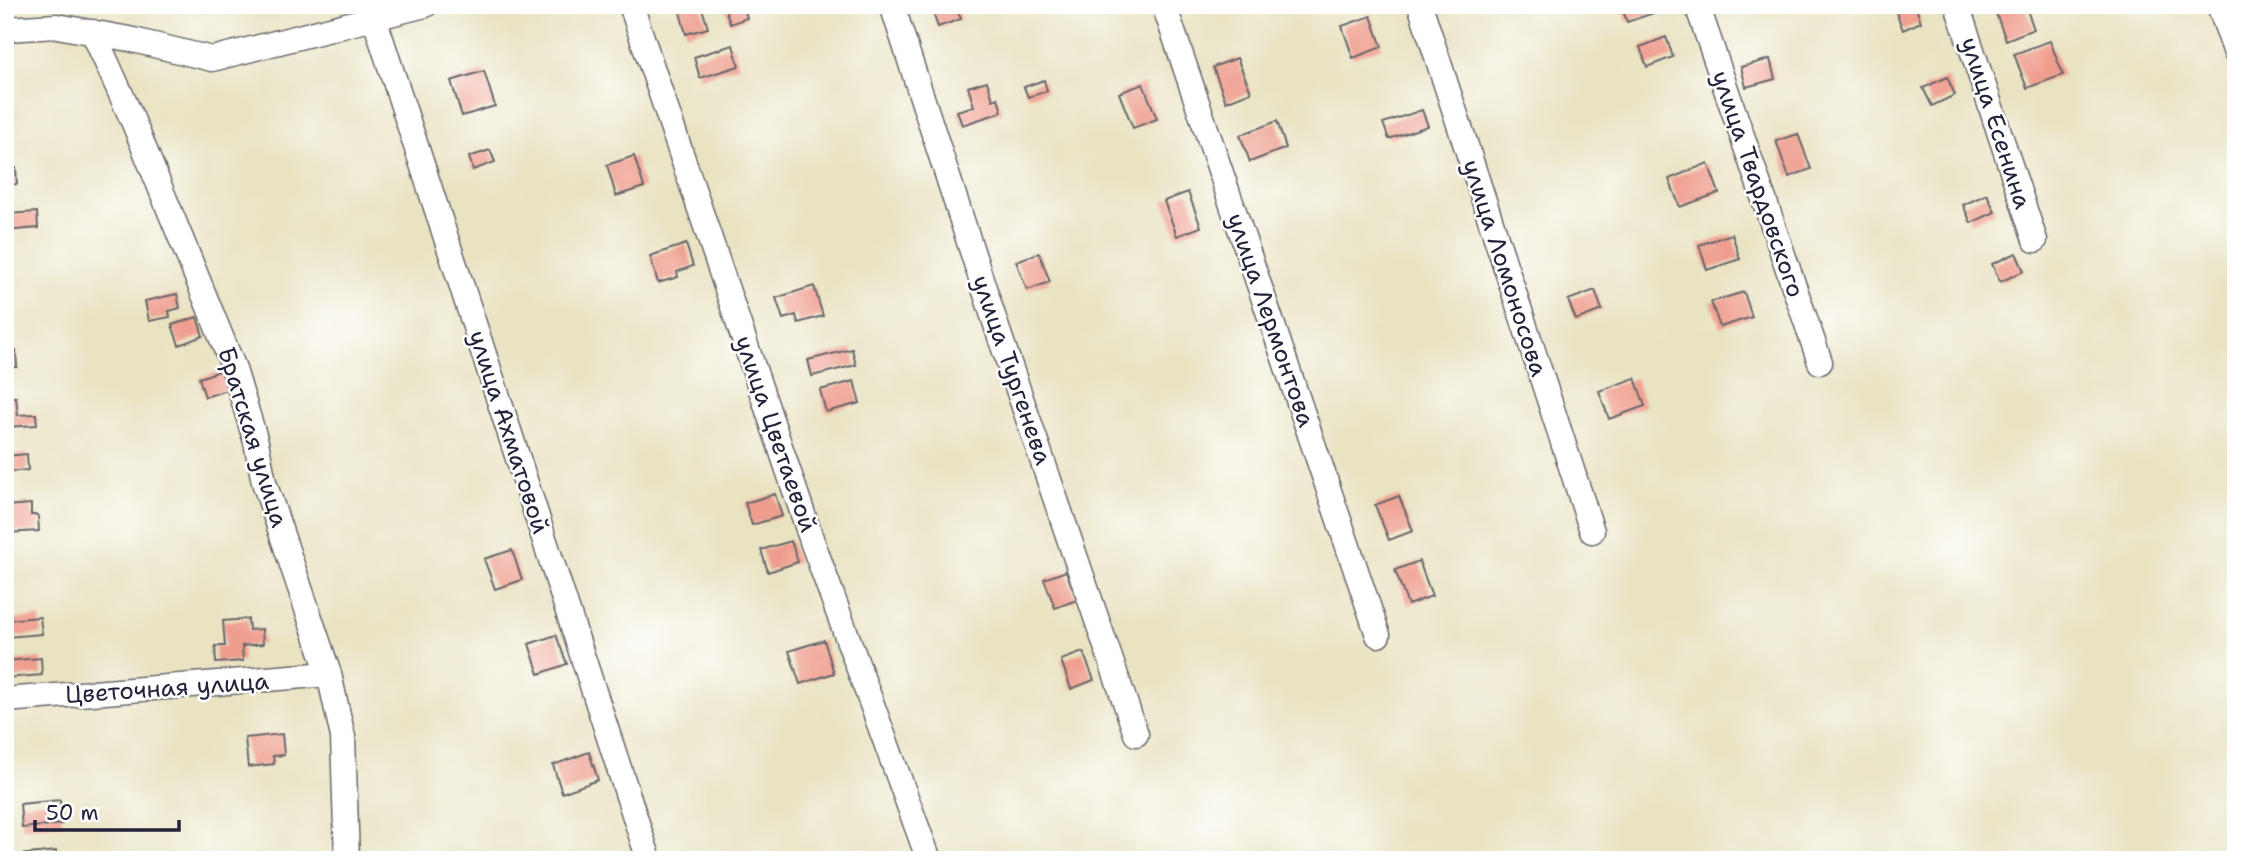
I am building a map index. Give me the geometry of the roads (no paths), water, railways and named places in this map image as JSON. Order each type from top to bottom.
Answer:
[{"type":"street","points":[[5,29],[57,26],[129,39],[212,59],[372,12],[425,5]]},
{"type":"street","name":"улица Цветаевой","points":[[631,5],[812,541],[929,860]]},
{"type":"street","name":"улица Тургенева","points":[[892,5],[998,331],[1136,734]]},
{"type":"street","name":"улица Лермонтова","points":[[1164,5],[1378,635]]},
{"type":"street","name":"улица Ломоносова","points":[[1420,5],[1592,531]]},
{"type":"street","name":"улица Твардовского","points":[[1697,5],[1820,362]]},
{"type":"street","name":"улица Есенина","points":[[1957,5],[2035,240]]},
{"type":"street","points":[[2219,5],[2236,53]]},
{"type":"street","name":"улица Ахматовой","points":[[372,12],[649,860]]},
{"type":"street","name":"Братская улица","points":[[93,32],[133,121],[233,366],[256,442],[264,482],[329,674],[343,737],[347,860]]},
{"type":"street","name":"Цветочная улица","points":[[5,700],[329,674]]}]
